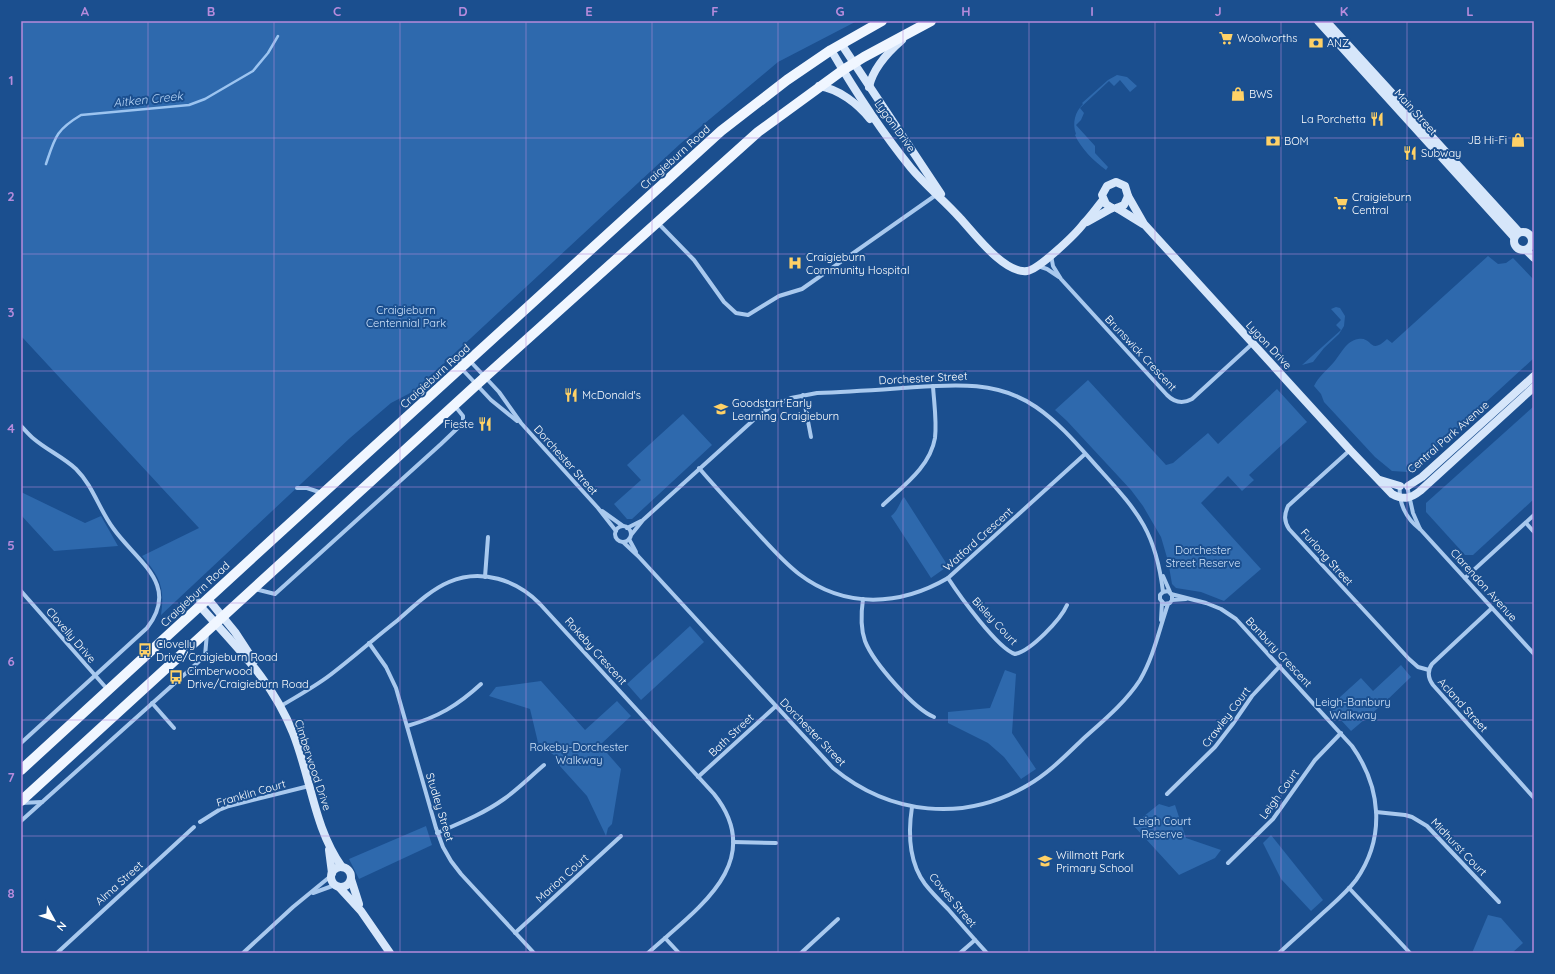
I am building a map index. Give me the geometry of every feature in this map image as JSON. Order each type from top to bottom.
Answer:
[{"type":"main road","name":"Craigieburn Road","points":[[21,770],[721,131],[787,80],[831,50],[882,21]]},
{"type":"main road","points":[[21,802],[477,385],[758,132],[819,86],[843,70],[931,21]]},
{"type":"street","name":"Main Street","points":[[1318,21],[1517,234]]},
{"type":"street","name":"Main Street","points":[[1326,21],[1517,234]]},
{"type":"street","points":[[870,87],[872,76],[884,57],[915,29]]},
{"type":"street","name":"Lygon Drive","points":[[842,44],[950,207]]},
{"type":"street","name":"Lygon Drive","points":[[831,50],[874,117],[912,168],[991,251],[1007,265],[1019,271],[1026,271],[1038,266],[1083,225],[1103,200]]},
{"type":"street","points":[[819,86],[827,87],[844,96],[861,109],[891,147],[912,168]]},
{"type":"street","points":[[1116,182],[1125,186],[1128,196],[1124,205],[1115,208],[1106,204],[1103,200],[1103,191],[1111,183],[1116,182]]},
{"type":"street","points":[[658,222],[694,260],[724,302],[736,313],[744,316],[752,313],[779,296],[802,289],[937,195]]},
{"type":"street","name":"Lygon Drive","points":[[1128,196],[1144,224],[1252,344],[1379,480]]},
{"type":"street","name":"Lygon Drive","points":[[1083,225],[1115,208],[1144,224]]},
{"type":"street","points":[[1530,247],[1521,250],[1517,248],[1514,244],[1517,234],[1524,231],[1529,233],[1532,237],[1530,247],[1534,258]]},
{"type":"street","name":"Brunswick Crescent","points":[[1050,255],[1053,266],[1060,279]]},
{"type":"street","name":"Brunswick Crescent","points":[[1038,266],[1060,279],[1167,395],[1177,402],[1184,402],[1192,399],[1252,344]]},
{"type":"street","name":"Dorchester Street","points":[[470,361],[499,392],[521,424],[599,509],[616,531]]},
{"type":"street","name":"Dorchester Street","points":[[461,368],[491,400],[521,424]]},
{"type":"street","name":"Central Park Avenue","points":[[1379,480],[1404,486],[1422,477],[1534,376]]},
{"type":"street","name":"Dorchester Street","points":[[638,556],[630,537],[643,520],[759,415],[781,402],[803,395],[933,386],[974,385],[987,387],[1014,395],[1035,406],[1047,415],[1085,454],[1135,511],[1151,538],[1157,553],[1161,570],[1163,592],[1160,597],[1162,602],[1161,624]]},
{"type":"street","points":[[883,505],[919,470],[929,455],[935,437],[933,386]]},
{"type":"street","name":"Central Park Avenue","points":[[1410,497],[1420,491],[1534,387]]},
{"type":"street","points":[[803,395],[811,437]]},
{"type":"street","points":[[255,589],[275,594],[441,444],[463,423],[463,416],[455,405]]},
{"type":"street","points":[[21,426],[34,439],[76,470],[89,486],[113,528],[155,578],[159,590],[159,606],[156,617],[147,628],[21,743]]},
{"type":"street","name":"Furlong Street","points":[[1350,450],[1288,506],[1284,515],[1286,523],[1289,529],[1408,660],[1418,667],[1429,670]]},
{"type":"street","name":"Watford Crescent","points":[[699,468],[782,559],[800,574],[820,587],[834,593],[863,599],[891,600],[929,589],[948,578],[1085,454]]},
{"type":"street","points":[[1379,480],[1392,494],[1400,498],[1410,497]]},
{"type":"street","name":"Clarendon Avenue","points":[[1404,486],[1410,497],[1413,512],[1420,529]]},
{"type":"street","name":"Clarendon Avenue","points":[[1404,486],[1400,498],[1403,508],[1409,518],[1534,654]]},
{"type":"street","points":[[297,488],[307,488],[323,494]]},
{"type":"street","name":"Dorchester Street","points":[[599,509],[625,527],[643,520]]},
{"type":"street","points":[[1465,578],[1534,515]]},
{"type":"street","points":[[1526,523],[1534,532]]},
{"type":"street","points":[[625,527],[630,531],[630,537],[623,542],[617,538],[616,531],[619,528],[625,527]]},
{"type":"street","points":[[485,577],[488,538]]},
{"type":"street","name":"Dorchester Street","points":[[623,542],[638,556],[824,760],[844,777],[876,796],[912,807],[942,809],[975,806],[994,801],[1014,793],[1038,779],[1105,720],[1130,694],[1153,655],[1161,624],[1168,604],[1172,600],[1171,593],[1161,570]]},
{"type":"street","name":"Rokeby Crescent","points":[[281,706],[334,673],[419,602],[441,586],[463,578],[497,578],[514,584],[535,598],[714,794],[725,810],[731,825],[733,842],[729,866],[715,891],[648,953]]},
{"type":"street","name":"Bisley Court","points":[[948,578],[962,598],[1006,650],[1015,654],[1026,650],[1055,623],[1062,615],[1067,605]]},
{"type":"street","name":"Clovelly Drive","points":[[21,591],[108,690]]},
{"type":"street","points":[[1163,592],[1171,593]]},
{"type":"street","name":"Banbury Crescent","points":[[1171,593],[1189,599],[1206,602],[1221,609],[1236,619],[1352,746],[1365,766],[1374,791],[1376,812],[1375,833],[1368,860],[1362,871],[1349,888],[1279,953]]},
{"type":"street","name":"Cimberwood Drive","points":[[208,599],[224,617],[249,653],[281,706],[294,734],[329,846],[332,874]]},
{"type":"street","points":[[863,599],[861,621],[869,651],[883,670],[917,707],[934,717]]},
{"type":"street","name":"Banbury Crescent","points":[[1172,600],[1189,599]]},
{"type":"street","points":[[1162,602],[1168,604]]},
{"type":"street","name":"Cimberwood Drive","points":[[200,606],[260,673]]},
{"type":"street","name":"Acland Street","points":[[1492,608],[1434,660],[1429,670],[1429,679],[1534,798]]},
{"type":"street","points":[[21,822],[205,656],[207,633]]},
{"type":"street","name":"Studley Street","points":[[369,644],[380,657],[392,677],[400,698],[437,833],[448,855],[455,866],[534,953]]},
{"type":"street","name":"Crawley Court","points":[[1167,794],[1216,747],[1252,696],[1280,666]]},
{"type":"street","points":[[407,726],[428,720],[447,710],[457,704],[481,684]]},
{"type":"street","points":[[152,703],[174,728]]},
{"type":"street","name":"Bath Street","points":[[698,777],[776,706]]},
{"type":"street","name":"Leigh Court","points":[[1228,863],[1274,819],[1315,760],[1341,733]]},
{"type":"street","points":[[437,833],[464,822],[492,807],[510,794],[544,764]]},
{"type":"street","name":"Franklin Court","points":[[200,822],[219,810],[229,806],[309,786]]},
{"type":"street","points":[[21,802],[43,802]]},
{"type":"street","name":"Cowes Street","points":[[912,807],[910,840],[917,870],[925,884],[987,953]]},
{"type":"street","name":"Midhurst Court","points":[[1376,812],[1412,817],[1434,831],[1499,902]]},
{"type":"street","name":"Alma Street","points":[[57,953],[194,827]]},
{"type":"street","name":"Marion Court","points":[[515,933],[621,836]]},
{"type":"street","points":[[733,842],[776,843]]},
{"type":"street","name":"Cimberwood Drive","points":[[329,846],[342,867]]},
{"type":"street","points":[[243,953],[336,869],[342,867],[348,870],[361,911]]},
{"type":"street","points":[[332,874],[332,881],[361,911],[390,953]]},
{"type":"street","points":[[309,895],[337,886],[346,886],[351,879]]},
{"type":"street","points":[[1349,888],[1410,953]]},
{"type":"street","points":[[801,953],[838,918]]},
{"type":"street","points":[[665,938],[679,953]]},
{"type":"street","points":[[960,953],[975,940]]},
{"type":"green space","name":"Craigieburn Centennial Park","points":[[21,21],[857,21],[778,62],[680,144],[414,391],[391,403],[350,438],[161,615],[162,597],[160,583],[153,570],[142,556],[199,528],[21,337]]},
{"type":"green space","points":[[1117,75],[1127,77],[1137,86],[1130,92],[1120,80],[1114,86],[1109,81],[1080,108],[1084,113],[1081,120],[1076,125],[1095,146],[1095,153],[1108,167],[1106,170],[1092,159],[1084,150],[1075,135],[1074,122],[1076,114],[1080,107],[1083,104],[1082,103],[1108,80]]},
{"type":"green space","points":[[1488,256],[1498,264],[1506,263],[1513,258],[1534,280],[1534,358],[1412,470],[1408,472],[1392,471],[1375,457],[1324,402],[1321,394],[1314,386],[1320,376],[1334,362],[1350,342],[1363,339],[1374,346],[1377,346],[1387,339],[1392,343]]},
{"type":"green space","points":[[1336,307],[1340,308],[1345,316],[1344,326],[1339,334],[1324,348],[1313,362],[1302,365],[1341,330],[1336,325],[1341,320],[1331,309]]},
{"type":"green space","name":"Dorchester Street Reserve","points":[[1088,380],[1166,465],[1173,463],[1208,433],[1218,444],[1277,389],[1307,422],[1249,475],[1254,480],[1242,491],[1228,476],[1201,503],[1261,569],[1224,601],[1201,592],[1176,588],[1172,584],[1168,561],[1161,537],[1143,506],[1131,490],[1055,410]]},
{"type":"green space","points":[[1534,406],[1534,499],[1473,555],[1465,555],[1426,512],[1426,503]]},
{"type":"green space","points":[[683,414],[712,445],[632,519],[627,519],[614,504],[641,480],[627,465]]},
{"type":"green space","points":[[21,492],[85,523],[101,516],[118,546],[54,551],[21,515]]},
{"type":"green space","points":[[904,497],[948,566],[931,578],[891,516]]},
{"type":"green space","points":[[690,626],[704,642],[641,700],[627,684]]},
{"type":"green space","name":"Leigh-Banbury Walkway","points":[[1401,665],[1411,677],[1384,703],[1351,731],[1329,707],[1361,678],[1373,691]]},
{"type":"green space","points":[[1005,670],[1016,674],[1012,733],[1036,769],[1021,779],[1004,757],[988,743],[948,723],[948,712],[990,708]]},
{"type":"green space","name":"Rokeby-Dorchester Walkway","points":[[541,681],[585,730],[617,701],[631,716],[600,745],[621,769],[612,824],[608,828],[606,836],[587,796],[558,764],[554,755],[548,751],[540,751],[530,709],[489,696],[496,687]]},
{"type":"green space","name":"Leigh Court Reserve","points":[[1159,804],[1169,807],[1175,805],[1186,838],[1221,850],[1215,858],[1179,875],[1133,825]]},
{"type":"green space","points":[[426,826],[432,845],[359,879],[349,859]]},
{"type":"green space","points":[[1271,835],[1323,900],[1311,911],[1281,879],[1263,843]]},
{"type":"green space","points":[[1488,915],[1501,918],[1523,943],[1512,953],[1472,953]]},
{"type":"waterway","name":"Aitken Creek","points":[[46,164],[54,141],[61,130],[81,115],[189,105],[205,99],[253,71],[268,53],[278,36]]},
{"type":"place","name":"Woolworths","points":[[1226,38]]},
{"type":"place","name":"ANZ","points":[[1316,43]]},
{"type":"place","name":"BWS","points":[[1238,94]]},
{"type":"place","name":"La Porchetta","points":[[1377,119]]},
{"type":"place","name":"JB Hi-Fi","points":[[1518,140]]},
{"type":"place","name":"BOM","points":[[1273,141]]},
{"type":"place","name":"Subway","points":[[1410,153]]},
{"type":"place","name":"Craigieburn Central","points":[[1341,203]]},
{"type":"place","name":"Craigieburn Community Hospital","points":[[795,263]]},
{"type":"place","name":"McDonald's","points":[[571,395]]},
{"type":"place","name":"Goodstart Early Learning Craigieburn","points":[[721,409]]},
{"type":"place","name":"Fieste","points":[[485,424]]},
{"type":"place","name":"Clovelly Drive/Craigieburn Road","points":[[145,650]]},
{"type":"place","name":"Cimberwood Drive/Craigieburn Road","points":[[176,677]]},
{"type":"place","name":"Willmott Park Primary School","points":[[1045,861]]}]
